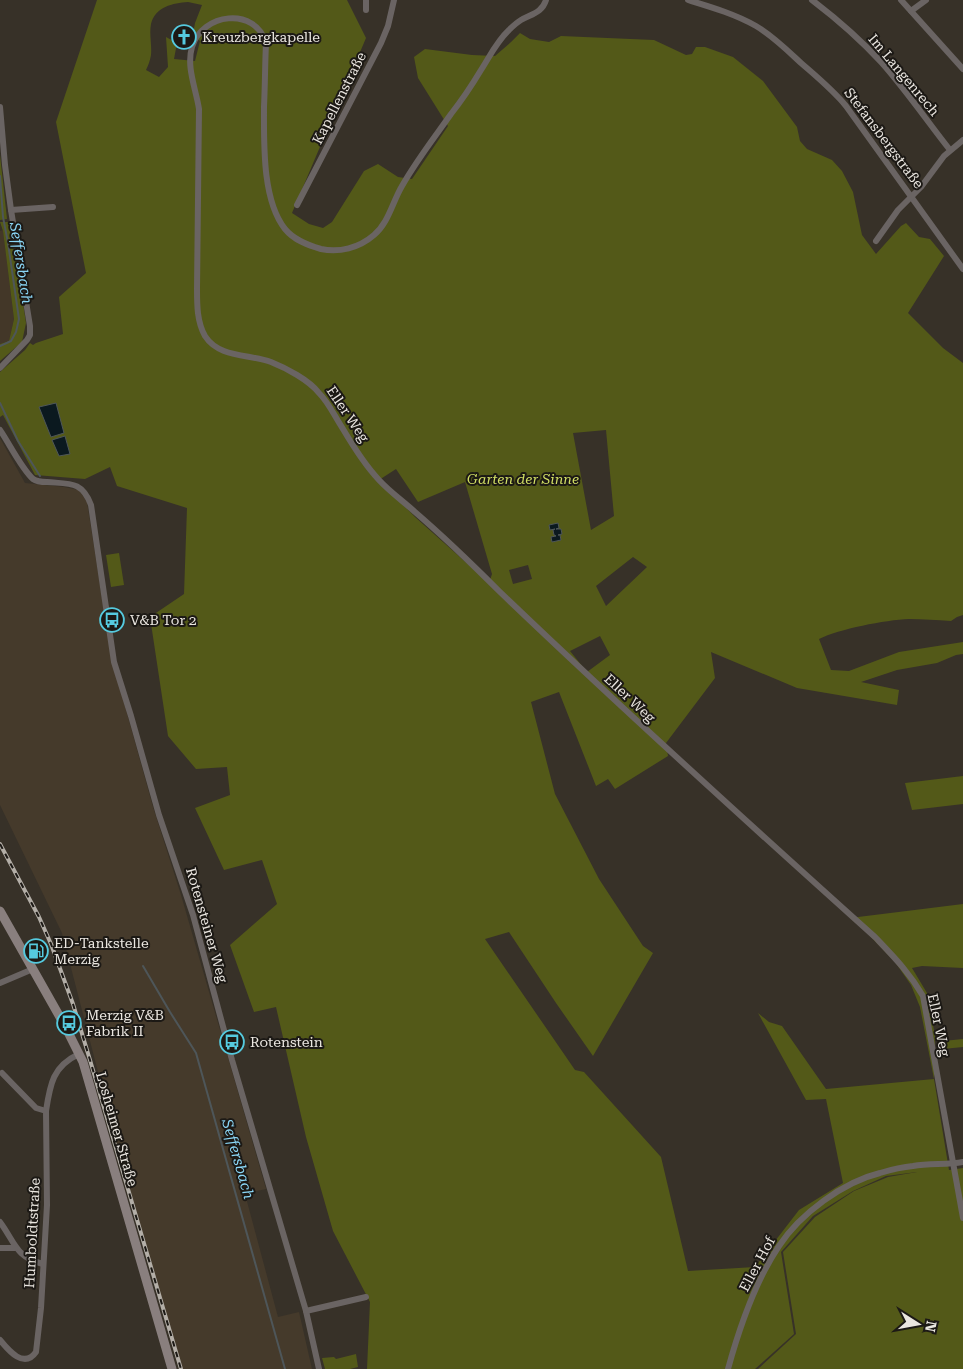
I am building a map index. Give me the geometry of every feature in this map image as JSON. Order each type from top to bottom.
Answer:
[{"type":"main road","name":"Losheimer Straße","points":[[0,911],[79,1054],[172,1369]]},
{"type":"street","points":[[366,0],[366,10]]},
{"type":"street","name":"Kapellenstraße","points":[[298,205],[381,43],[388,26],[394,0]]},
{"type":"street","name":"Eller Weg","points":[[546,0],[542,9],[516,23],[502,38],[465,96],[413,168],[381,227],[374,235],[359,245],[352,248],[334,250],[316,248],[291,236],[282,224],[269,193],[264,144],[266,43],[263,34],[250,22],[233,18],[222,19],[203,29],[192,46],[190,56],[192,77],[199,109],[197,289],[199,318],[202,329],[214,346],[233,354],[270,362],[298,376],[316,388],[366,464],[387,489],[446,540],[579,667],[875,937],[899,962],[923,996],[963,1218]]},
{"type":"street","name":"Stefansbergstraße","points":[[688,0],[714,8],[755,26],[768,34],[838,97],[963,269]]},
{"type":"street","name":"Im Langenrech","points":[[812,0],[877,57],[950,150]]},
{"type":"street","points":[[901,0],[963,69]]},
{"type":"street","points":[[911,12],[926,0]]},
{"type":"street","points":[[0,106],[11,210],[30,326],[30,335],[27,340],[0,368]]},
{"type":"street","points":[[876,241],[898,210],[921,187],[950,150],[963,140]]},
{"type":"street","points":[[11,210],[53,207]]},
{"type":"street","name":"Rotensteiner Weg","points":[[0,430],[22,466],[33,479],[38,482],[70,484],[82,488],[88,496],[94,520],[114,662],[159,815],[193,915],[232,1060],[306,1311],[318,1369]]},
{"type":"street","points":[[0,983],[33,969]]},
{"type":"street","name":"Humboldtstraße","points":[[0,1340],[16,1357],[28,1359],[36,1352],[47,1205],[46,1111],[51,1082],[55,1074],[60,1067],[79,1054]]},
{"type":"street","points":[[2,1073],[36,1108],[46,1111]]},
{"type":"street","name":"Eller Hof","points":[[728,1369],[734,1346],[762,1275],[779,1245],[823,1201],[850,1184],[878,1173],[914,1166],[963,1162]]},
{"type":"street","points":[[0,1222],[15,1248],[22,1255],[43,1264]]},
{"type":"street","points":[[0,1248],[15,1248]]},
{"type":"street","points":[[306,1311],[366,1297]]},
{"type":"shaded area","points":[[3,230],[14,319],[9,341],[0,344],[0,231]]},
{"type":"shaded area","points":[[56,403],[64,433],[51,437],[39,407]]},
{"type":"shaded area","points":[[65,436],[70,454],[59,456],[52,440]]},
{"type":"shaded area","points":[[0,438],[25,483],[79,490],[87,502],[111,656],[153,807],[181,895],[266,1189],[245,1194],[278,1317],[299,1312],[312,1369],[180,1369],[125,1176],[62,933],[0,805]]},
{"type":"shaded area","points":[[558,523],[559,528],[556,529],[561,529],[562,534],[558,535],[560,535],[561,540],[552,542],[551,537],[556,536],[553,530],[555,529],[550,530],[549,525]]},
{"type":"green space","name":"Garten der Sinne","points":[[97,0],[347,0],[366,38],[292,213],[309,224],[323,228],[332,222],[364,171],[378,164],[398,177],[412,179],[448,126],[418,78],[414,57],[425,49],[495,56],[520,33],[530,39],[549,42],[561,36],[654,40],[686,55],[692,54],[696,47],[705,47],[733,57],[763,81],[797,127],[800,141],[807,149],[832,160],[842,171],[853,192],[862,235],[876,254],[901,226],[906,223],[919,237],[930,239],[944,256],[908,313],[943,348],[963,363],[963,615],[951,621],[909,619],[875,623],[838,632],[819,639],[831,670],[849,671],[899,652],[963,642],[963,654],[937,663],[897,670],[861,682],[899,690],[897,705],[797,688],[711,652],[715,678],[666,743],[668,756],[615,789],[608,779],[596,786],[559,692],[531,702],[555,794],[599,879],[643,946],[653,953],[593,1056],[509,932],[485,939],[575,1070],[584,1072],[661,1157],[688,1271],[755,1267],[799,1210],[843,1183],[826,1099],[806,1100],[758,1013],[769,1022],[782,1026],[826,1089],[934,1079],[949,1170],[963,1168],[963,1369],[758,1369],[796,1334],[783,1252],[815,1217],[854,1191],[888,1177],[917,1172],[886,1176],[853,1191],[813,1216],[781,1252],[794,1334],[755,1369],[367,1369],[370,1302],[333,1231],[306,1137],[276,1007],[254,1012],[230,945],[277,904],[262,860],[224,870],[195,808],[230,795],[227,767],[196,769],[168,736],[150,617],[184,594],[187,508],[117,486],[110,467],[85,479],[35,475],[3,415],[0,417],[0,372],[25,350],[30,343],[33,345],[63,334],[59,297],[86,273],[56,122]],"holes":[[[188,2],[202,5],[193,34],[200,41],[195,61],[174,59],[177,43],[166,37],[168,67],[159,77],[146,70],[151,55],[151,24],[156,14],[165,7]],[[606,430],[614,516],[591,530],[573,433]],[[396,469],[418,502],[465,482],[492,574],[489,583],[415,517],[379,480]],[[633,557],[647,567],[606,606],[596,586]],[[528,565],[532,579],[513,584],[509,570]],[[600,636],[610,655],[587,672],[570,651]]]},
{"type":"green space","points":[[0,155],[7,219],[0,220]]},
{"type":"green space","points":[[0,222],[9,222],[26,323],[22,342],[0,361],[0,344],[9,341],[14,319],[3,231]]},
{"type":"green space","points":[[119,553],[124,585],[111,587],[106,555]]},
{"type":"green space","points":[[963,776],[963,804],[912,810],[905,783]]},
{"type":"green space","points":[[963,904],[963,968],[922,966],[912,968],[927,993],[935,1036],[934,1079],[920,1007],[911,985],[895,962],[850,918]]},
{"type":"green space","points":[[963,1039],[963,1047],[943,1049],[943,1041]]},
{"type":"green space","points":[[356,1354],[358,1367],[350,1369],[325,1369],[322,1358],[334,1357],[336,1359]]},
{"type":"waterway","name":"Seffersbach","points":[[0,176],[3,217],[19,319],[16,332],[11,341],[0,346]]},
{"type":"waterway","name":"Seffersbach","points":[[0,403],[18,441],[40,476]]},
{"type":"waterway","name":"Seffersbach","points":[[143,966],[196,1053],[285,1369]]},
{"type":"railway","points":[[0,844],[39,917],[73,1004],[181,1369]]},
{"type":"place","name":"Kreuzbergkapelle","points":[[184,37]]},
{"type":"place","name":"V&B Tor 2","points":[[112,620]]},
{"type":"place","name":"ED-Tankstelle Merzig","points":[[36,951]]},
{"type":"place","name":"Merzig V&B Fabrik II","points":[[69,1023]]},
{"type":"place","name":"Rotenstein","points":[[232,1042]]}]
